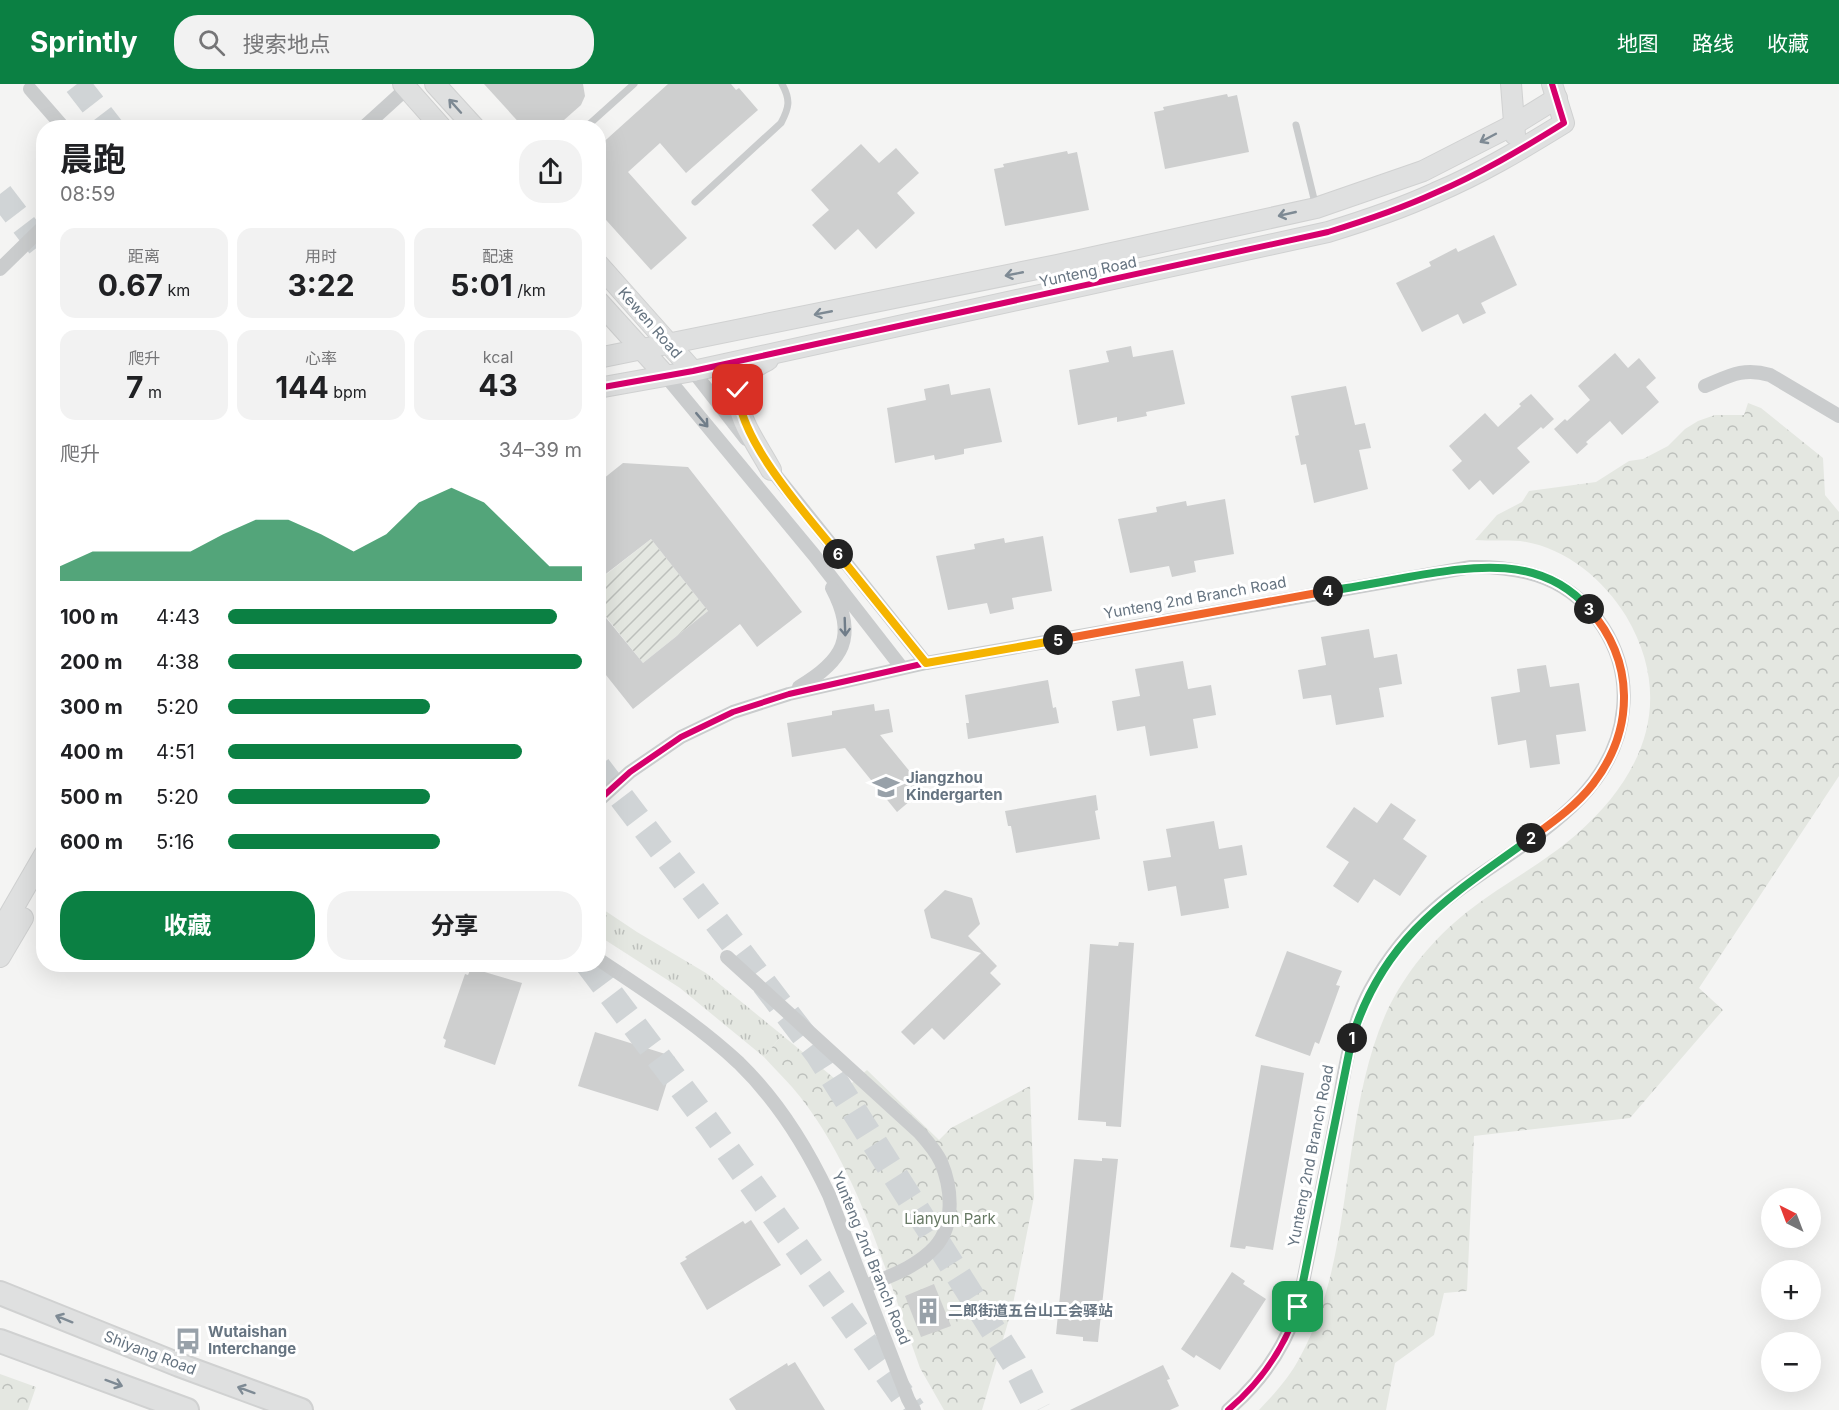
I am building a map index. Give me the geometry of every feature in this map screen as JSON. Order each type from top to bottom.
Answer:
[{"type":"main road","name":"Shiyang Road","points":[[0,1293],[179,1365],[301,1410]]},
{"type":"main road","points":[[0,1341],[187,1410]]},
{"type":"street","points":[[435,84],[468,120]]},
{"type":"street","points":[[1511,84],[1515,153]]},
{"type":"street","points":[[26,86],[57,120]]},
{"type":"street","points":[[371,120],[405,86],[435,120]]},
{"type":"street","name":"Yunteng Road","points":[[606,357],[1057,265],[1316,208],[1423,171],[1515,124],[1555,91],[1564,123],[1515,153],[1437,193],[1382,215],[1328,232],[788,351],[606,386]]},
{"type":"street","points":[[0,269],[36,234]]},
{"type":"street","name":"Kewen Road","points":[[606,273],[693,371],[926,663]]},
{"type":"street","name":"Kewen Road","points":[[606,311],[665,375],[814,555],[902,668]]},
{"type":"street","points":[[771,470],[741,413],[738,390],[741,381],[756,366],[788,351]]},
{"type":"street","points":[[1705,386],[1739,372],[1760,372],[1770,375],[1839,416]]},
{"type":"street","points":[[789,694],[822,674],[841,649],[846,634],[840,602],[814,555]]},
{"type":"street","name":"Yunteng 2nd Branch Road","points":[[606,794],[630,772],[681,737],[733,712],[789,694],[926,663],[1446,570],[1498,566],[1542,576],[1584,602],[1610,637],[1619,659],[1623,680],[1622,723],[1611,754],[1592,785],[1557,820],[1436,908],[1398,946],[1370,991],[1351,1041],[1298,1307],[1293,1322],[1277,1354],[1246,1395],[1228,1410]]},
{"type":"street","points":[[0,931],[36,869]]},
{"type":"street","points":[[0,957],[36,896]]},
{"type":"street","points":[[727,957],[919,1132],[931,1145],[940,1161],[947,1179],[950,1199],[944,1233],[935,1247],[908,1268],[866,1286]]},
{"type":"street","name":"Yunteng 2nd Branch Road","points":[[606,964],[688,1020],[740,1065],[782,1114],[817,1168],[914,1410]]},
{"type":"lane","points":[[594,120],[634,84]]},
{"type":"lane","points":[[695,202],[781,123],[789,108],[787,92],[782,84]]},
{"type":"lane","points":[[1296,125],[1316,208]]},
{"type":"green space","points":[[1748,403],[1761,408],[1823,458],[1825,495],[1839,512],[1839,776],[1699,988],[1723,1010],[1630,1118],[1474,1136],[1467,1291],[1444,1293],[1434,1335],[1395,1363],[1386,1410],[1259,1410],[1276,1391],[1300,1357],[1318,1317],[1331,1274],[1340,1231],[1361,1096],[1372,1053],[1394,997],[1421,957],[1455,922],[1480,902],[1564,845],[1601,811],[1635,761],[1645,734],[1650,706],[1649,677],[1641,647],[1617,602],[1581,567],[1552,550],[1520,541],[1475,540],[1497,515],[1522,502],[1529,491],[1596,482],[1629,461],[1643,459],[1668,446],[1685,429],[1698,421],[1715,415],[1744,415]]},
{"type":"green space","points":[[651,539],[708,611],[643,663],[606,617],[606,574]]},
{"type":"green space","points":[[606,911],[706,973],[782,1035],[764,1057],[680,988],[606,940]]},
{"type":"green space","name":"Lianyun Park","points":[[782,1035],[846,1088],[867,1070],[939,1140],[951,1128],[1030,1086],[1034,1197],[1012,1309],[982,1410],[944,1410],[920,1368],[882,1258],[853,1185],[815,1117],[792,1087],[764,1057]]},
{"type":"green space","points":[[0,1374],[36,1387],[28,1410],[0,1410]]},
{"type":"building","points":[[484,84],[583,84],[585,96],[581,105],[564,120],[517,120]]},
{"type":"building","points":[[668,84],[731,84],[736,90],[739,88],[758,110],[686,173],[660,143],[628,172],[687,238],[651,270],[606,220],[606,140]]},
{"type":"building","points":[[1227,94],[1228,97],[1237,95],[1249,152],[1165,169],[1154,112],[1164,110],[1163,107]]},
{"type":"building","points":[[861,144],[879,163],[896,148],[919,173],[897,193],[915,213],[876,249],[858,229],[835,250],[812,225],[829,210],[811,190]]},
{"type":"building","points":[[1067,151],[1068,154],[1077,152],[1089,210],[1005,226],[994,169],[1004,167],[1003,164]]},
{"type":"building","points":[[1494,235],[1517,285],[1481,303],[1486,313],[1463,324],[1458,314],[1422,332],[1396,283],[1431,266],[1429,262],[1456,248],[1458,252]]},
{"type":"building","points":[[1131,346],[1133,357],[1173,350],[1185,404],[1146,412],[1147,416],[1117,422],[1117,417],[1078,425],[1069,370],[1109,362],[1106,351]]},
{"type":"building","points":[[1615,353],[1628,368],[1639,358],[1656,378],[1646,387],[1659,402],[1622,435],[1610,421],[1586,442],[1588,444],[1577,454],[1554,429],[1565,419],[1567,421],[1590,400],[1578,386]]},
{"type":"building","points":[[949,384],[951,395],[990,388],[1002,442],[964,449],[964,454],[935,460],[934,455],[895,463],[887,408],[926,400],[924,389]]},
{"type":"building","points":[[1346,386],[1355,425],[1365,423],[1371,448],[1359,450],[1368,489],[1314,503],[1306,464],[1301,465],[1295,436],[1299,435],[1291,396]]},
{"type":"building","points":[[1531,394],[1554,419],[1517,448],[1530,462],[1493,495],[1480,480],[1469,490],[1452,470],[1462,461],[1449,446],[1485,413],[1498,427]]},
{"type":"building","points":[[623,463],[688,467],[802,612],[757,647],[740,624],[633,709],[606,675],[606,618],[643,663],[708,611],[651,539],[606,574],[606,477]]},
{"type":"building","points":[[1225,499],[1234,554],[1194,561],[1196,572],[1172,577],[1169,566],[1130,573],[1118,519],[1157,512],[1156,507],[1186,501],[1187,506]]},
{"type":"building","points":[[1043,536],[1052,591],[1012,598],[1014,609],[990,614],[987,603],[948,610],[936,556],[975,549],[974,544],[1004,538],[1005,543]]},
{"type":"building","points":[[1369,629],[1374,658],[1397,654],[1402,684],[1379,688],[1384,717],[1336,725],[1331,695],[1303,699],[1298,670],[1326,665],[1321,637]]},
{"type":"building","points":[[1183,661],[1188,689],[1211,685],[1216,715],[1193,719],[1198,748],[1150,756],[1145,726],[1117,731],[1112,701],[1140,696],[1135,669]]},
{"type":"building","points":[[1546,665],[1550,687],[1579,683],[1586,731],[1556,735],[1560,764],[1530,768],[1526,740],[1498,745],[1491,697],[1520,692],[1517,669]]},
{"type":"building","points":[[1048,680],[1053,708],[1056,707],[1059,723],[968,739],[966,723],[969,723],[965,695]]},
{"type":"building","points":[[874,704],[875,711],[889,709],[893,732],[880,735],[920,784],[913,790],[917,795],[897,812],[845,748],[792,757],[787,723],[832,715],[832,711]]},
{"type":"building","points":[[1096,795],[1098,810],[1095,811],[1100,839],[1016,853],[1011,826],[1008,826],[1005,811]]},
{"type":"building","points":[[1391,803],[1416,820],[1403,839],[1427,856],[1400,896],[1374,879],[1358,903],[1333,886],[1349,862],[1326,847],[1354,807],[1377,823]]},
{"type":"building","points":[[1214,821],[1219,849],[1242,845],[1247,875],[1224,879],[1229,908],[1181,916],[1176,886],[1148,891],[1143,861],[1171,857],[1166,829]]},
{"type":"building","points":[[945,890],[972,898],[980,924],[968,936],[997,966],[990,973],[1001,984],[944,1040],[932,1028],[914,1045],[901,1032],[981,953],[931,938],[924,910]]},
{"type":"building","points":[[1119,942],[1134,943],[1121,1127],[1106,1126],[1106,1122],[1078,1120],[1090,944],[1118,946]]},
{"type":"building","points":[[1287,951],[1342,971],[1336,985],[1340,986],[1319,1044],[1315,1042],[1310,1056],[1255,1036]]},
{"type":"building","points":[[469,972],[485,972],[522,983],[495,1065],[444,1047],[446,1040],[443,1038],[465,974],[468,975]]},
{"type":"building","points":[[595,1032],[675,1057],[658,1111],[578,1086]]},
{"type":"building","points":[[1261,1065],[1304,1073],[1273,1250],[1246,1246],[1245,1249],[1230,1247]]},
{"type":"building","points":[[1102,1158],[1118,1159],[1098,1342],[1083,1341],[1083,1337],[1056,1334],[1074,1159],[1102,1161]]},
{"type":"building","points":[[751,1220],[781,1265],[707,1310],[680,1263],[687,1259],[685,1257],[743,1221],[745,1224]]},
{"type":"building","points":[[1232,1272],[1245,1281],[1243,1284],[1266,1299],[1220,1370],[1196,1355],[1194,1358],[1181,1349]]},
{"type":"building","name":"二郎街道五台山工会驿站","points":[[934,1284],[951,1326],[921,1337],[905,1296]]},
{"type":"building","points":[[795,1362],[825,1410],[736,1410],[729,1399],[787,1363],[788,1366]]},
{"type":"building","points":[[1163,1365],[1179,1406],[1170,1410],[1070,1410]]},
{"type":"tunnel","points":[[77,84],[105,120]]},
{"type":"tunnel","points":[[0,194],[36,241]]},
{"type":"tunnel","points":[[606,777],[818,1054],[1014,1363],[1038,1410]]},
{"type":"tunnel","points":[[594,972],[711,1127],[913,1410]]},
{"type":"cycle path","points":[[606,387],[693,371],[1341,228],[1452,186],[1501,161],[1564,123],[1552,84]]},
{"type":"cycle path","points":[[606,794],[630,772],[681,737],[733,712],[789,694],[926,663],[1471,567],[1491,567],[1528,573],[1546,579],[1577,597],[1603,627],[1620,666],[1624,698],[1615,744],[1599,775],[1577,801],[1551,825],[1463,887],[1426,917],[1391,956],[1370,990],[1357,1021],[1348,1053],[1298,1307],[1293,1322],[1271,1363],[1251,1388],[1228,1410]]},
{"type":"place","name":"Jiangzhou Kindergarten","points":[[886,787]]},
{"type":"place","name":"二郎街道五台山工会驿站","points":[[928,1311]]},
{"type":"place","name":"Wutaishan Interchange","points":[[188,1341]]},
{"type":"route","points":[[738,390],[741,413],[771,470],[926,663],[1471,567],[1498,566],[1542,576],[1584,602],[1610,637],[1619,659],[1624,702],[1622,723],[1616,744],[1606,765],[1576,803],[1557,820],[1456,891],[1417,926],[1398,946],[1370,991],[1351,1041],[1298,1307]]}]
